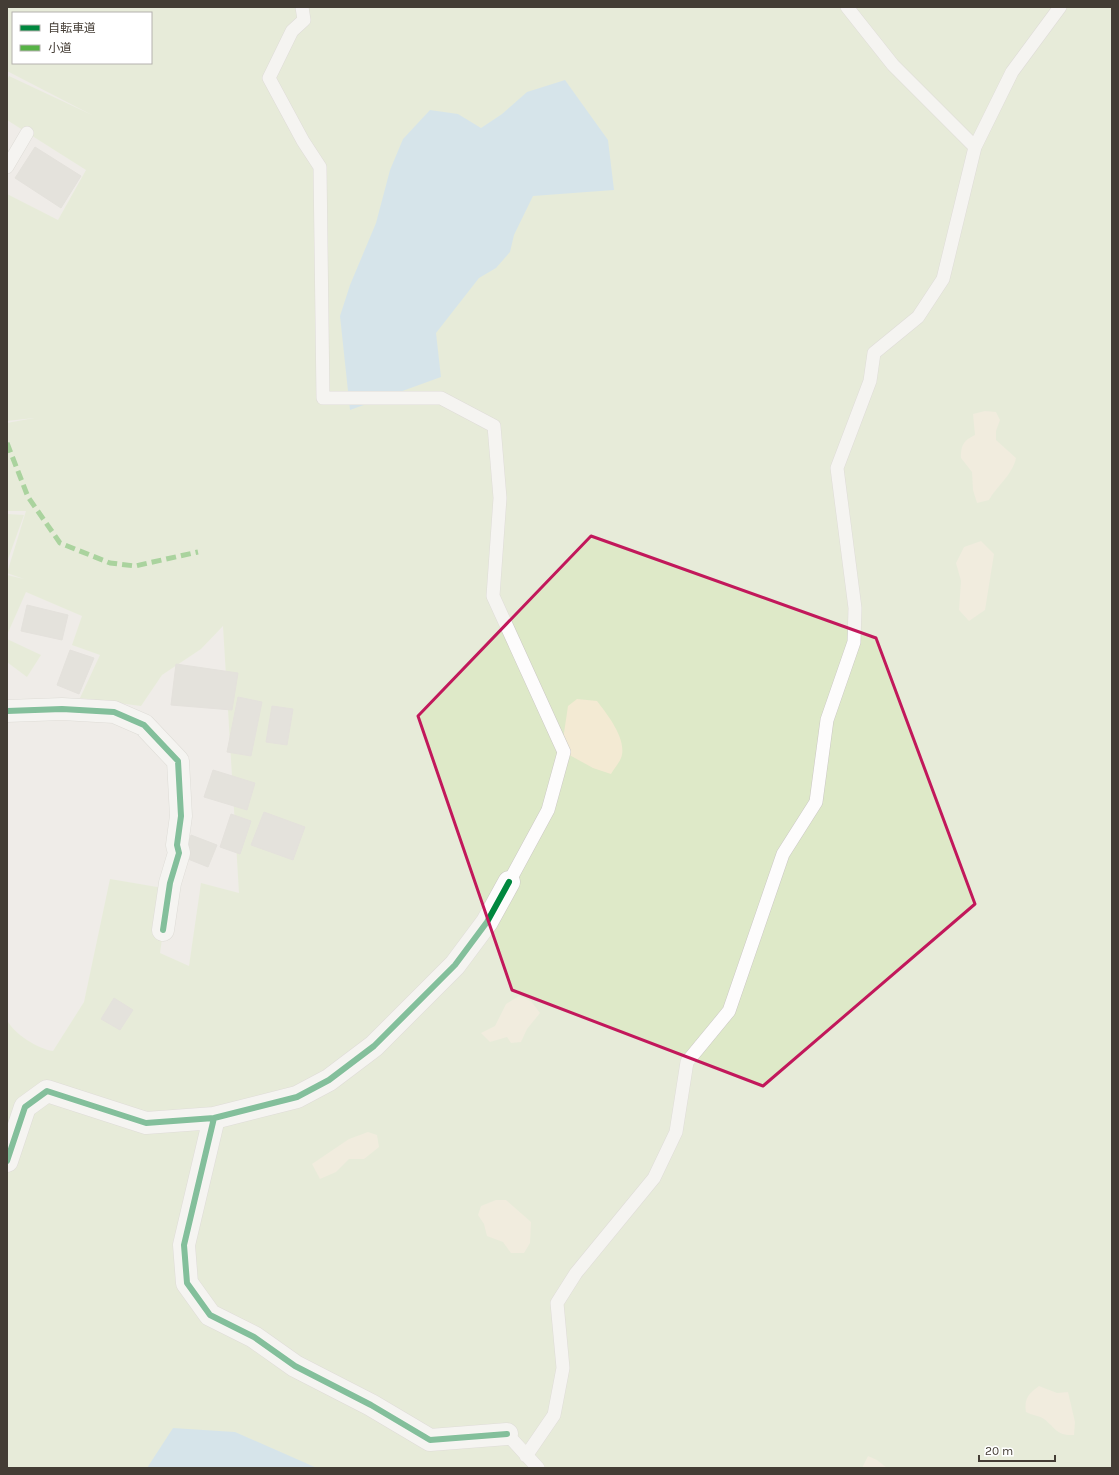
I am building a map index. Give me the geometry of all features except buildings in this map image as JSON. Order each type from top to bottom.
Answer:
[{"type":"street","points":[[7,711],[62,709],[114,712],[144,724],[178,761],[181,816],[178,845],[179,853],[170,882],[163,930]]},
{"type":"street","points":[[7,1161],[25,1107],[47,1091],[146,1123],[214,1118],[297,1097],[329,1080],[374,1046],[455,965],[488,922],[509,882]]},
{"type":"street","points":[[214,1118],[184,1245],[187,1283],[210,1315],[254,1337],[295,1366],[371,1405],[430,1440],[506,1434]]},
{"type":"lane","points":[[302,7],[304,20],[292,31],[269,78],[302,140],[320,167],[323,398],[441,398],[494,426],[500,498],[493,596],[564,752],[548,810],[509,882]]},
{"type":"lane","points":[[847,7],[893,65],[975,147]]},
{"type":"lane","points":[[526,1456],[554,1415],[563,1368],[557,1303],[576,1273],[654,1178],[676,1132],[687,1062],[729,1010],[783,854],[816,802],[827,720],[854,642],[855,608],[837,468],[870,381],[874,353],[918,317],[944,279],[975,147],[1012,72],[1060,7]]},
{"type":"lane","points":[[7,167],[27,133]]},
{"type":"lane","points":[[506,1434],[538,1468]]},
{"type":"highlighted area","points":[[591,536],[876,638],[975,904],[763,1086],[512,990],[418,716]]},
{"type":"green space","points":[[7,7],[1112,7],[1112,1468],[7,1468],[7,1020],[15,1030],[27,1040],[47,1050],[53,1051],[84,1002],[110,879],[169,889],[160,953],[189,966],[201,883],[239,893],[223,626],[201,649],[162,675],[141,706],[80,698],[100,655],[72,645],[82,616],[26,592],[7,635],[7,575],[24,579],[7,573],[26,511],[7,511],[7,423],[34,418],[7,421],[7,194],[58,220],[86,170],[7,120],[7,80],[9,76],[92,115],[7,71]]},
{"type":"green space","points":[[7,514],[24,515],[7,562]]},
{"type":"green space","points":[[7,639],[41,655],[27,677],[7,662]]},
{"type":"sand","points":[[985,411],[996,412],[1000,420],[996,431],[996,440],[1016,458],[1012,469],[989,500],[977,503],[973,490],[972,472],[961,458],[961,454],[965,441],[975,435],[973,414]]},
{"type":"sand","points":[[981,541],[994,554],[985,610],[969,621],[959,610],[961,581],[956,563],[964,547]]},
{"type":"sand","points":[[577,699],[597,701],[611,720],[619,735],[622,743],[621,758],[611,774],[593,768],[564,752],[564,733],[568,706]]},
{"type":"sand","points":[[519,996],[531,1001],[540,1013],[527,1029],[521,1042],[511,1043],[507,1037],[490,1042],[481,1033],[495,1026],[506,1004]]},
{"type":"sand","points":[[368,1132],[377,1135],[379,1147],[364,1159],[349,1159],[336,1172],[320,1179],[312,1164],[349,1139]]},
{"type":"sand","points":[[496,1200],[506,1200],[531,1222],[530,1243],[524,1253],[511,1253],[503,1242],[487,1236],[484,1224],[478,1215],[481,1206]]},
{"type":"sand","points":[[1039,1386],[1057,1393],[1068,1392],[1075,1422],[1074,1435],[1060,1433],[1044,1419],[1026,1412],[1026,1400]]},
{"type":"sand","points":[[868,1456],[877,1460],[887,1468],[862,1468]]},
{"type":"water","points":[[565,80],[608,140],[614,190],[533,196],[514,235],[510,252],[496,268],[479,278],[436,333],[441,377],[350,410],[340,316],[350,285],[376,223],[390,170],[403,139],[430,110],[458,114],[481,128],[502,114],[527,92]]},
{"type":"water","points":[[173,1428],[235,1432],[317,1468],[147,1468]]},
{"type":"marked path","points":[[7,443],[28,497],[60,543],[110,563],[135,566],[198,552]]},
{"type":"cycle path","points":[[7,711],[62,709],[114,712],[144,725],[178,761],[181,816],[177,845],[179,853],[170,883],[163,930]]},
{"type":"cycle path","points":[[7,1161],[25,1107],[47,1091],[146,1123],[214,1118],[297,1097],[329,1080],[374,1046],[455,965],[487,922],[509,882]]},
{"type":"cycle path","points":[[214,1118],[184,1245],[187,1283],[210,1315],[254,1337],[295,1366],[371,1405],[430,1440],[507,1434]]}]
